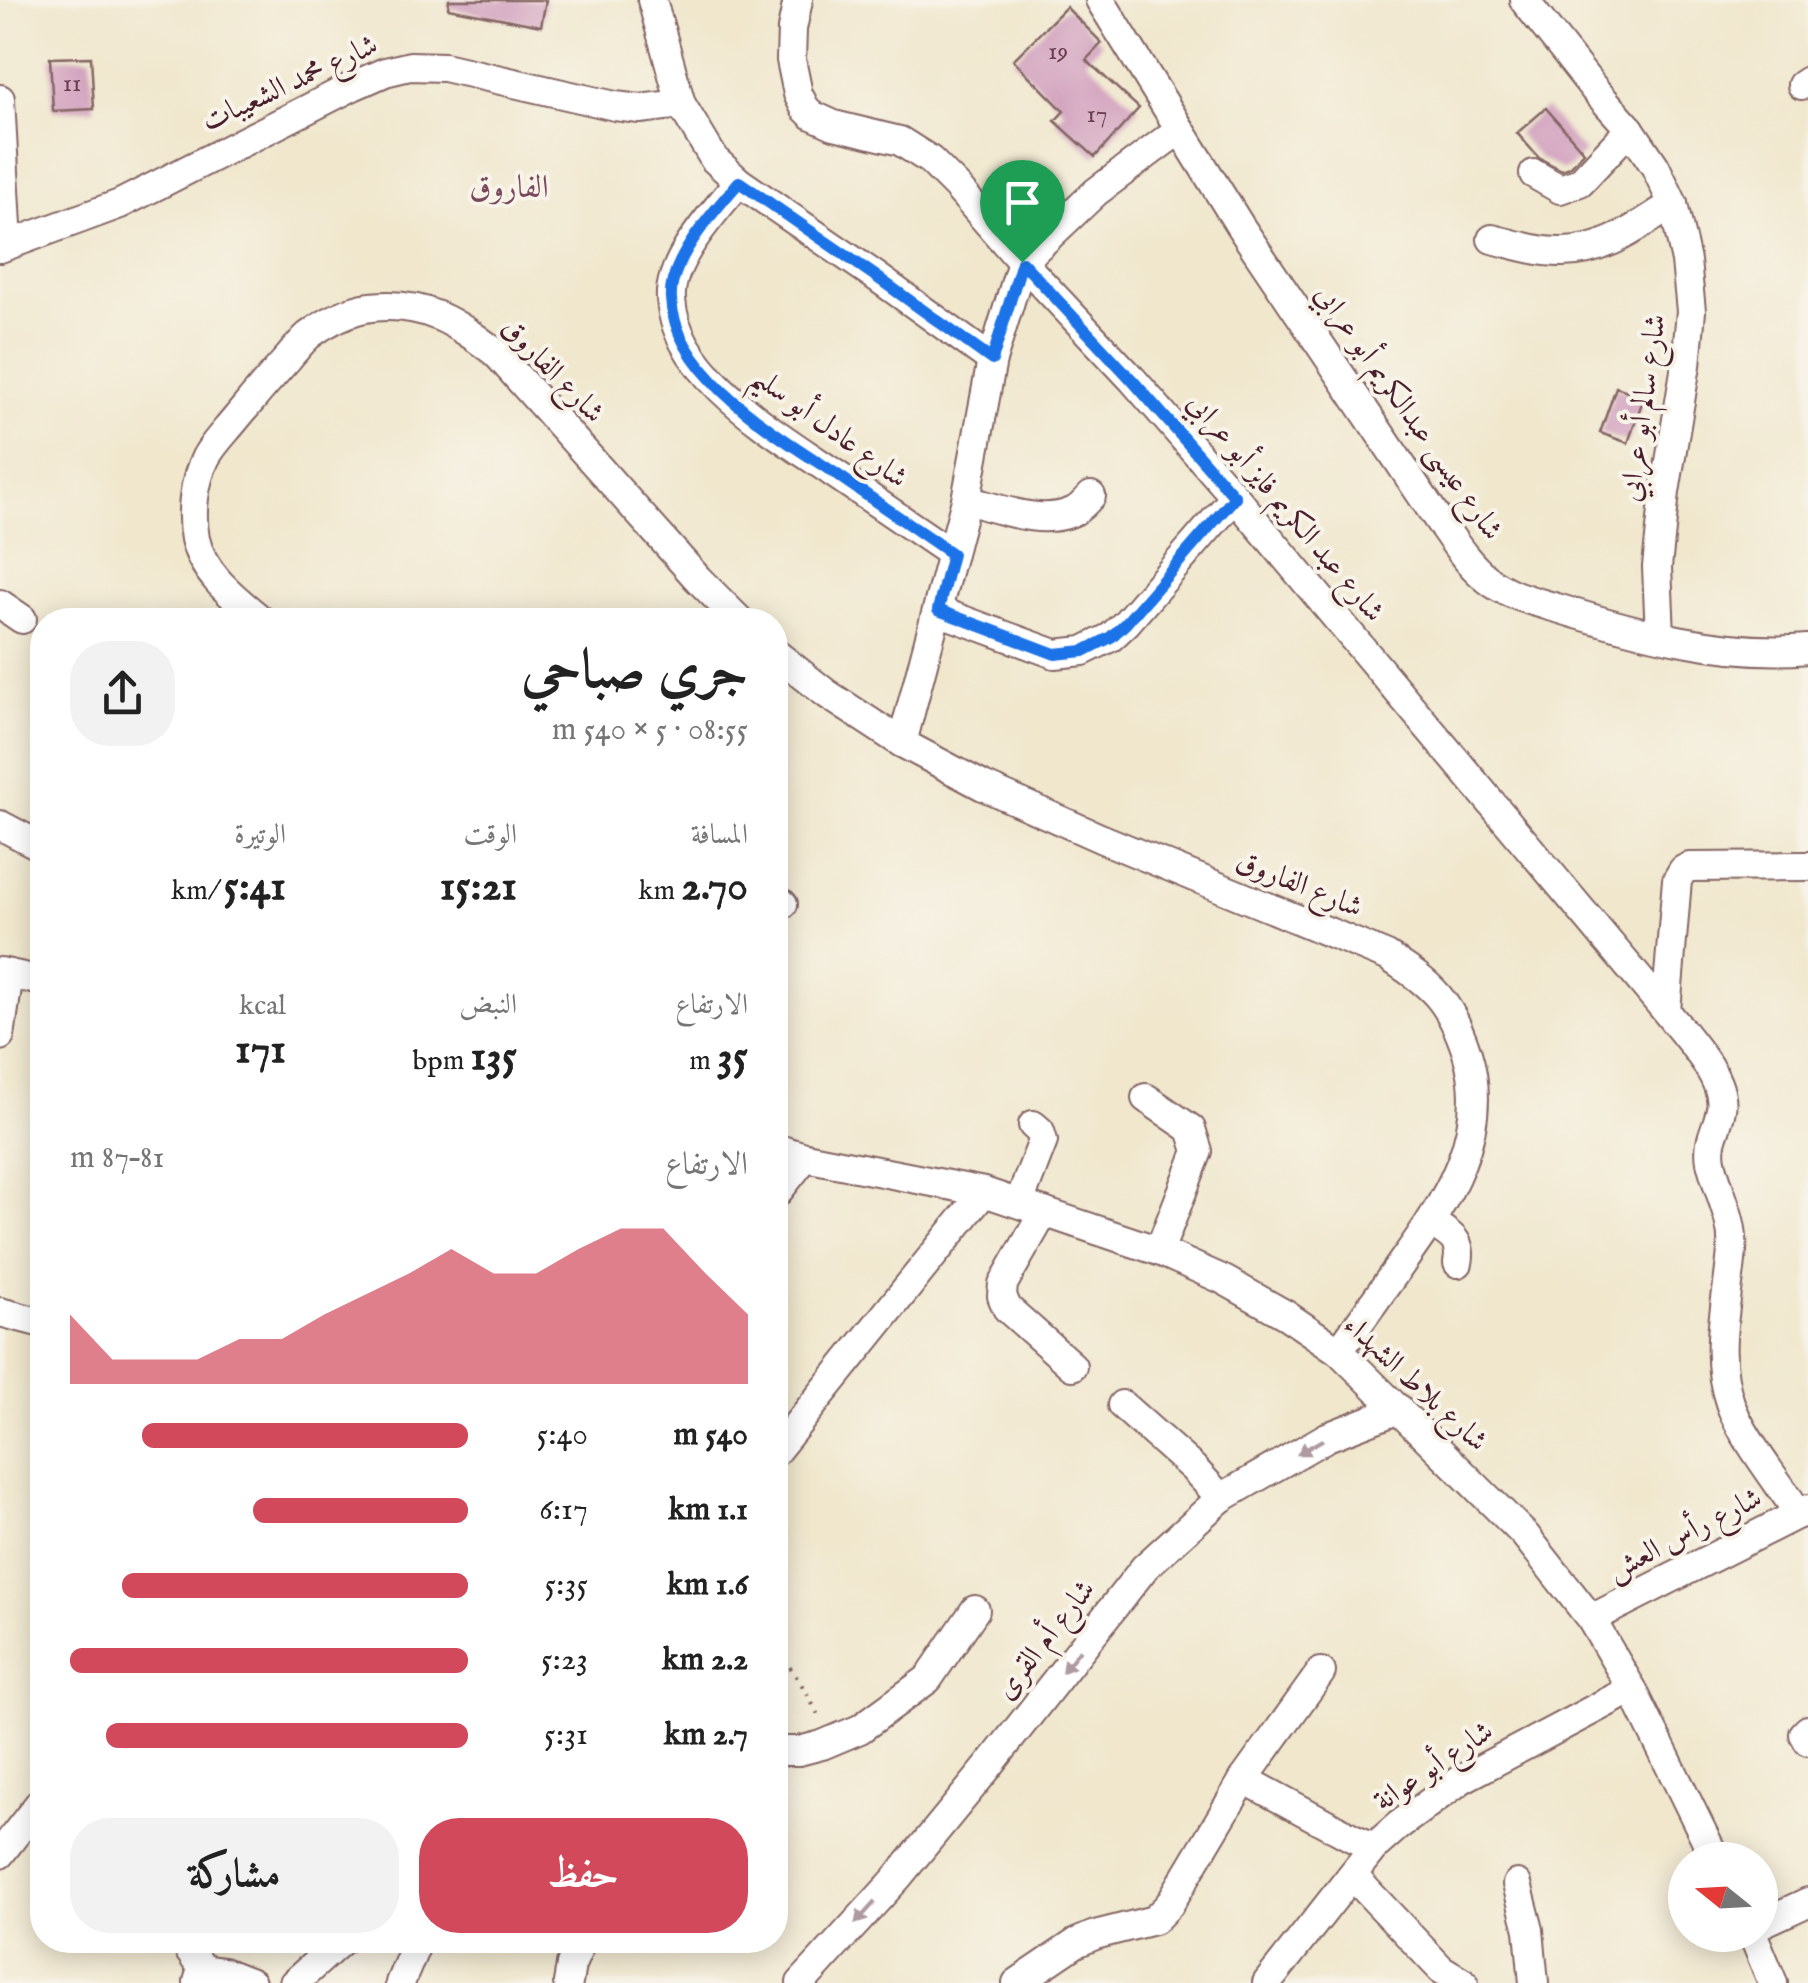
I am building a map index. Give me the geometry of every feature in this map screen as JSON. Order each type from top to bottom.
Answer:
[{"type":"street","points":[[652,0],[681,104],[714,160],[739,182],[992,360]]},
{"type":"street","name":"شارع عبد الكريم فايز أبو عرابي","points":[[798,0],[791,60],[805,108],[834,125],[900,141],[930,160],[1235,497],[1666,1010],[1717,1082],[1722,1108],[1709,1143],[1732,1235],[1720,1337],[1725,1378],[1739,1422],[1803,1512]]},
{"type":"street","name":"شارع عيسى عبدالكريم أبو عرابي","points":[[1100,0],[1262,258],[1468,560],[1488,580],[1517,596],[1660,636],[1738,648],[1808,649]]},
{"type":"street","name":"شارع سالم أبو عرابي","points":[[1524,0],[1630,129],[1654,166],[1672,204],[1686,261],[1691,311],[1657,567],[1660,636]]},
{"type":"street","name":"شارع محمد الشعيبات","points":[[4,246],[120,204],[353,86],[410,66],[444,67],[614,106],[640,109],[681,104]]},
{"type":"street","points":[[0,100],[4,246]]},
{"type":"street","points":[[1534,174],[1560,189],[1580,182],[1630,129]]},
{"type":"street","points":[[902,744],[966,500],[992,360],[1022,262],[1096,192],[1179,130]]},
{"type":"street","name":"شارع عادل أبو سليم","points":[[739,182],[698,231],[675,274],[670,296],[676,325],[692,353],[742,410],[952,554]]},
{"type":"street","points":[[1492,239],[1560,253],[1586,250],[1614,241],[1672,204]]},
{"type":"street","name":"شارع الفاروق","points":[[247,608],[206,566],[196,540],[197,478],[208,453],[308,336],[333,320],[367,307],[402,305],[434,313],[460,326],[496,353],[727,608]]},
{"type":"street","points":[[966,500],[1031,516],[1058,516],[1076,511],[1091,496]]},
{"type":"street","points":[[938,610],[1055,654],[1084,651],[1111,637],[1126,623],[1235,497]]},
{"type":"street","name":"شارع الفاروق","points":[[788,664],[902,744],[983,786],[1387,956],[1439,994],[1457,1023],[1472,1069],[1475,1108],[1459,1145],[1452,1186],[1432,1222],[1338,1351]]},
{"type":"street","points":[[0,825],[30,840]]},
{"type":"street","points":[[1666,1010],[1678,880],[1683,870],[1689,866],[1806,875]]},
{"type":"street","points":[[0,1036],[5,973],[30,979]]},
{"type":"street","points":[[1146,1098],[1191,1129],[1198,1151],[1159,1251]]},
{"type":"street","points":[[1034,1126],[1043,1141],[1032,1207],[1002,1296],[1007,1308],[1072,1366]]},
{"type":"street","name":"شارع بلاط الشهداء","points":[[788,1152],[984,1192],[1159,1251],[1224,1280],[1286,1315],[1338,1351],[1525,1534],[1590,1619],[1632,1689],[1707,1842]]},
{"type":"street","points":[[788,1179],[805,1157]]},
{"type":"street","points":[[788,1436],[984,1192]]},
{"type":"street","points":[[1432,1222],[1458,1242],[1458,1263]]},
{"type":"street","points":[[0,1312],[30,1320]]},
{"type":"street","points":[[1122,1405],[1222,1498]]},
{"type":"street","name":"شارع أم القرى","points":[[801,1983],[931,1837],[1144,1567],[1222,1498],[1327,1437],[1399,1409]]},
{"type":"street","name":"شارع رأس العش","points":[[1590,1619],[1803,1512]]},
{"type":"street","points":[[788,1751],[822,1745],[860,1729],[928,1678],[976,1610]]},
{"type":"street","points":[[1017,1983],[1076,1943],[1154,1920],[1169,1905],[1244,1779],[1322,1672]]},
{"type":"street","name":"شارع أبو عوانة","points":[[1266,1983],[1374,1847],[1432,1800],[1462,1779],[1632,1689]]},
{"type":"street","points":[[1808,1730],[1804,1734],[1808,1741]]},
{"type":"street","points":[[1244,1779],[1374,1847]]},
{"type":"street","points":[[0,1854],[30,1815]]},
{"type":"street","points":[[1352,1874],[1441,1969],[1464,1983]]},
{"type":"street","points":[[1517,1884],[1530,1930],[1532,1982]]},
{"type":"street","points":[[1778,1916],[1808,1902]]},
{"type":"street","points":[[1760,1952],[1773,1983]]},
{"type":"street","points":[[190,1953],[200,1976],[223,1972],[251,1983]]},
{"type":"street","points":[[294,1983],[327,1953]]},
{"type":"street","points":[[400,1983],[413,1953]]},
{"type":"street","points":[[568,1983],[576,1953]]},
{"type":"path","points":[[790,1666],[823,1726],[822,1745]]},
{"type":"building","points":[[449,0],[546,0],[541,26],[448,8]]},
{"type":"building","points":[[1066,7],[1102,43],[1086,60],[1139,108],[1095,157],[1055,121],[1064,111],[1013,60]]},
{"type":"building","points":[[91,57],[94,109],[53,111],[50,58]]},
{"type":"building","points":[[1546,108],[1584,152],[1562,170],[1539,158],[1517,133]]},
{"type":"building","points":[[1616,387],[1644,397],[1628,443],[1600,433]]},
{"type":"district","name":"الفاروق","points":[[509,188]]},
{"type":"route","points":[[739,182],[992,360],[1022,262],[1235,497],[1126,623],[1111,637],[1084,651],[1055,654],[938,610],[952,554],[742,410],[692,353],[676,325],[670,296],[675,274],[698,231],[739,182]]}]
